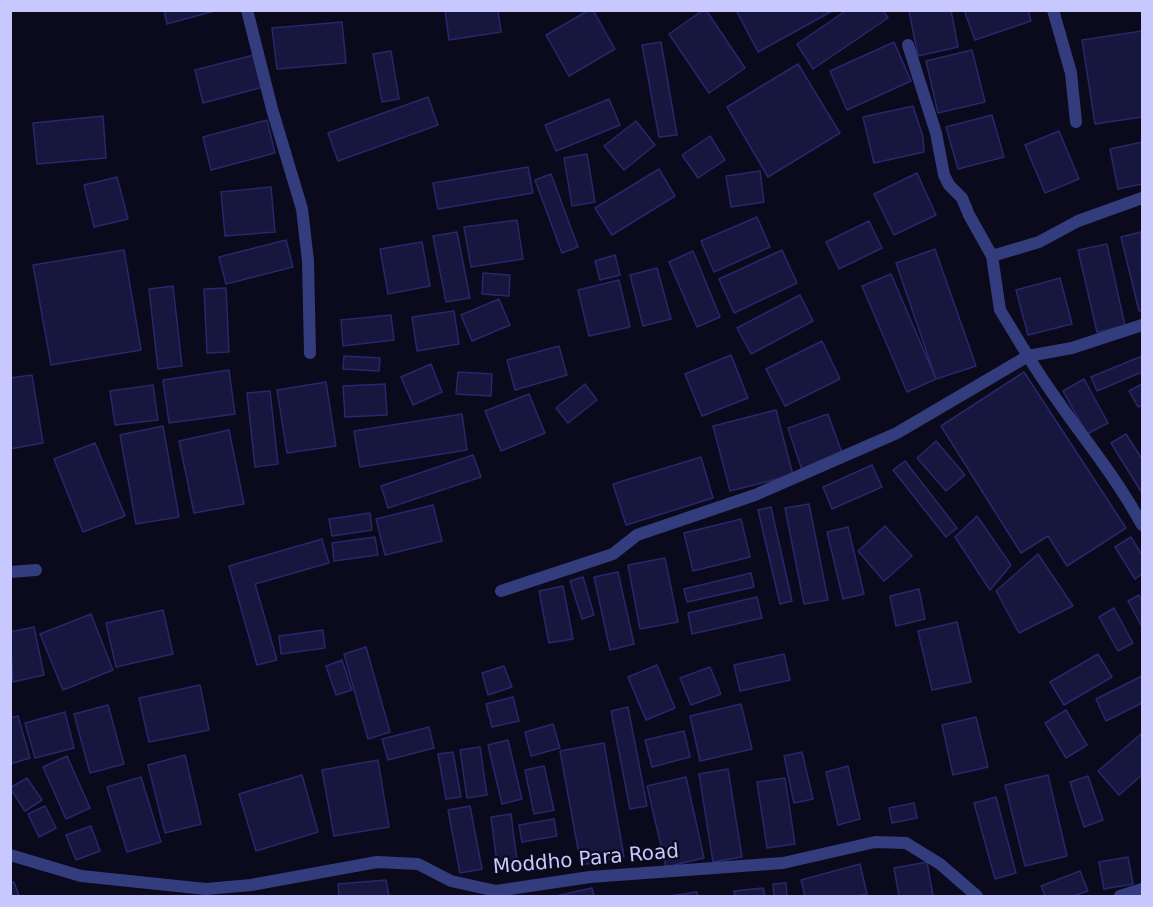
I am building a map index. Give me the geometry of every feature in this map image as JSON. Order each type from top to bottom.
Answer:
[{"type":"street","points":[[247,10],[272,109],[302,209],[308,261],[310,353]]},
{"type":"street","points":[[1053,10],[1071,73],[1076,122]]},
{"type":"street","points":[[909,45],[936,133],[944,176],[949,185],[962,198],[969,216],[992,256],[1000,310],[1078,431],[1111,472],[1143,525]]},
{"type":"street","points":[[992,256],[1039,242],[1078,221],[1143,198]]},
{"type":"street","points":[[501,591],[614,554],[637,535],[755,495],[897,433],[1028,356],[1072,348],[1143,325]]},
{"type":"street","points":[[10,572],[36,570]]},
{"type":"street","name":"Moddho Para Road","points":[[10,855],[81,876],[206,889],[251,885],[377,862],[418,864],[451,881],[496,891],[590,877],[783,863],[875,842],[906,843],[939,864],[977,897]]},
{"type":"street","points":[[1120,897],[1143,889]]},
{"type":"building","points":[[164,10],[218,10],[167,24]]},
{"type":"building","points":[[445,10],[498,10],[501,32],[449,40]]},
{"type":"building","points":[[589,10],[593,10],[615,49],[569,76],[546,35]]},
{"type":"building","points":[[706,10],[745,68],[709,93],[669,34]]},
{"type":"building","points":[[736,10],[834,10],[758,52]]},
{"type":"building","points":[[847,10],[883,10],[888,18],[813,69],[797,44]]},
{"type":"building","points":[[951,10],[958,47],[918,56],[909,11]]},
{"type":"building","points":[[964,10],[1028,10],[1031,21],[975,40]]},
{"type":"building","points":[[342,22],[346,63],[277,69],[272,28]]},
{"type":"building","points":[[1142,31],[1142,117],[1095,124],[1082,40]]},
{"type":"building","points":[[661,42],[677,135],[659,137],[642,45]]},
{"type":"building","points":[[894,42],[911,81],[847,110],[830,71]]},
{"type":"building","points":[[972,50],[985,102],[938,113],[926,61]]},
{"type":"building","points":[[391,51],[399,99],[382,102],[373,54]]},
{"type":"building","points":[[258,54],[267,86],[203,103],[195,70]]},
{"type":"building","points":[[798,64],[840,133],[768,177],[727,107]]},
{"type":"building","points":[[428,97],[438,125],[338,161],[328,133]]},
{"type":"building","points":[[609,99],[620,125],[556,151],[545,125]]},
{"type":"building","points":[[913,106],[923,137],[924,152],[874,163],[863,117]]},
{"type":"building","points":[[992,115],[1004,157],[958,169],[946,127]]},
{"type":"building","points":[[103,116],[106,158],[37,164],[33,123]]},
{"type":"building","points":[[267,120],[275,153],[211,170],[203,137]]},
{"type":"building","points":[[636,121],[655,145],[624,170],[604,146]]},
{"type":"building","points":[[1059,131],[1079,179],[1045,193],[1025,145]]},
{"type":"building","points":[[710,136],[725,160],[698,178],[682,155]]},
{"type":"building","points":[[1142,142],[1142,184],[1118,189],[1110,149]]},
{"type":"building","points":[[587,154],[595,202],[572,206],[564,158]]},
{"type":"building","points":[[528,167],[533,193],[438,209],[433,183]]},
{"type":"building","points":[[659,169],[675,196],[612,235],[595,208]]},
{"type":"building","points":[[760,171],[764,202],[731,207],[726,176]]},
{"type":"building","points":[[917,173],[936,215],[894,235],[874,194]]},
{"type":"building","points":[[551,174],[578,247],[562,253],[535,180]]},
{"type":"building","points":[[117,177],[128,219],[94,227],[84,185]]},
{"type":"building","points":[[271,187],[275,232],[225,236],[221,192]]},
{"type":"building","points":[[757,217],[770,247],[714,272],[701,241]]},
{"type":"building","points":[[517,220],[523,259],[471,267],[464,227]]},
{"type":"building","points":[[869,221],[882,248],[839,269],[826,242]]},
{"type":"building","points":[[457,232],[470,298],[446,302],[433,236]]},
{"type":"building","points":[[1141,232],[1142,310],[1139,311],[1121,237]]},
{"type":"building","points":[[286,240],[293,267],[226,284],[219,257]]},
{"type":"building","points":[[422,242],[430,286],[388,294],[380,249]]},
{"type":"building","points":[[1107,244],[1125,326],[1097,332],[1078,250]]},
{"type":"building","points":[[935,249],[976,366],[936,379],[896,263]]},
{"type":"building","points":[[124,250],[141,350],[51,365],[33,265]]},
{"type":"building","points":[[782,250],[797,283],[734,313],[719,279]]},
{"type":"building","points":[[693,251],[720,317],[697,327],[669,262]]},
{"type":"building","points":[[615,255],[620,275],[600,280],[595,261]]},
{"type":"building","points":[[657,268],[671,319],[643,326],[630,275]]},
{"type":"building","points":[[483,273],[510,275],[509,296],[482,294]]},
{"type":"building","points":[[891,274],[936,379],[907,392],[862,286]]},
{"type":"building","points":[[1060,278],[1072,324],[1028,335],[1016,290]]},
{"type":"building","points":[[619,280],[630,327],[589,336],[578,290]]},
{"type":"building","points":[[173,286],[182,366],[158,369],[149,289]]},
{"type":"building","points":[[226,288],[229,352],[207,353],[204,289]]},
{"type":"building","points":[[800,295],[813,321],[751,354],[737,328]]},
{"type":"building","points":[[499,299],[510,325],[472,341],[461,315]]},
{"type":"building","points":[[454,311],[459,344],[417,351],[412,317]]},
{"type":"building","points":[[391,315],[394,340],[343,346],[341,320]]},
{"type":"building","points":[[822,341],[840,379],[785,406],[766,369]]},
{"type":"building","points":[[559,346],[567,375],[515,390],[507,360]]},
{"type":"building","points":[[731,355],[748,398],[702,416],[685,374]]},
{"type":"building","points":[[344,356],[380,358],[379,371],[343,369]]},
{"type":"building","points":[[1142,356],[1142,372],[1097,391],[1091,377]]},
{"type":"building","points":[[431,364],[442,392],[413,405],[401,377]]},
{"type":"building","points":[[229,370],[235,414],[169,423],[163,380]]},
{"type":"building","points":[[458,372],[492,374],[491,396],[456,394]]},
{"type":"building","points":[[1024,372],[1126,528],[1067,566],[1048,536],[1021,553],[941,426]]},
{"type":"building","points":[[32,375],[43,443],[10,449],[10,378]]},
{"type":"building","points":[[1084,379],[1108,423],[1087,434],[1063,391]]},
{"type":"building","points":[[326,382],[336,446],[287,453],[277,390]]},
{"type":"building","points":[[385,384],[387,415],[345,417],[343,386]]},
{"type":"building","points":[[585,384],[597,400],[568,423],[556,408]]},
{"type":"building","points":[[1142,384],[1142,405],[1138,407],[1129,391]]},
{"type":"building","points":[[153,385],[158,420],[115,425],[110,391]]},
{"type":"building","points":[[270,391],[278,464],[255,467],[247,393]]},
{"type":"building","points":[[529,394],[545,433],[501,451],[485,411]]},
{"type":"building","points":[[776,410],[793,475],[730,491],[713,426]]},
{"type":"building","points":[[462,414],[467,450],[360,467],[354,431]]},
{"type":"building","points":[[828,414],[843,456],[802,470],[788,428]]},
{"type":"building","points":[[163,426],[179,517],[136,524],[120,435]]},
{"type":"building","points":[[229,430],[244,504],[194,513],[179,441]]},
{"type":"building","points":[[1126,434],[1142,459],[1142,493],[1111,443]]},
{"type":"building","points":[[936,441],[965,475],[946,491],[917,458]]},
{"type":"building","points":[[95,443],[125,516],[83,532],[54,459]]},
{"type":"building","points":[[473,455],[481,477],[388,508],[381,486]]},
{"type":"building","points":[[701,457],[713,498],[626,525],[613,484]]},
{"type":"building","points":[[905,461],[957,528],[946,537],[893,470]]},
{"type":"building","points":[[872,465],[882,487],[832,509],[823,487]]},
{"type":"building","points":[[809,504],[828,600],[804,604],[785,508]]},
{"type":"building","points":[[433,505],[442,541],[385,555],[376,519]]},
{"type":"building","points":[[771,507],[792,601],[780,604],[758,510]]},
{"type":"building","points":[[370,513],[372,530],[332,536],[329,519]]},
{"type":"building","points":[[977,516],[1011,565],[990,590],[955,537]]},
{"type":"building","points":[[741,519],[750,557],[693,571],[684,533]]},
{"type":"building","points":[[885,526],[912,556],[884,581],[858,551]]},
{"type":"building","points":[[848,527],[864,594],[843,599],[827,532]]},
{"type":"building","points":[[375,537],[378,555],[334,561],[332,543]]},
{"type":"building","points":[[1131,537],[1142,555],[1142,574],[1135,579],[1115,547]]},
{"type":"building","points":[[322,539],[329,563],[255,584],[277,660],[257,665],[229,566]]},
{"type":"building","points":[[1038,554],[1073,606],[1019,633],[996,591]]},
{"type":"building","points":[[665,558],[678,622],[640,629],[628,565]]},
{"type":"building","points":[[618,572],[634,644],[610,650],[594,577]]},
{"type":"building","points":[[751,573],[754,587],[687,602],[684,589]]},
{"type":"building","points":[[583,577],[594,615],[582,619],[570,581]]},
{"type":"building","points":[[563,586],[573,639],[549,643],[539,591]]},
{"type":"building","points":[[919,589],[925,619],[896,626],[890,596]]},
{"type":"building","points":[[1139,595],[1142,601],[1142,627],[1128,601]]},
{"type":"building","points":[[757,597],[762,618],[692,634],[688,613]]},
{"type":"building","points":[[1114,608],[1133,643],[1118,651],[1099,617]]},
{"type":"building","points":[[163,610],[173,654],[116,667],[106,623]]},
{"type":"building","points":[[91,614],[113,670],[63,690],[40,634]]},
{"type":"building","points":[[957,622],[971,682],[932,690],[918,631]]},
{"type":"building","points":[[34,627],[44,675],[13,682],[10,632]]},
{"type":"building","points":[[323,630],[325,648],[281,654],[279,636]]},
{"type":"building","points":[[366,647],[390,732],[368,739],[344,654]]},
{"type":"building","points":[[784,654],[790,680],[740,691],[734,665]]},
{"type":"building","points":[[1098,654],[1112,677],[1064,705],[1050,682]]},
{"type":"building","points":[[342,660],[352,690],[336,695],[326,666]]},
{"type":"building","points":[[657,665],[675,708],[646,720],[628,677]]},
{"type":"building","points":[[504,666],[512,687],[488,695],[482,673]]},
{"type":"building","points":[[710,667],[721,694],[691,705],[680,678]]},
{"type":"building","points":[[1142,676],[1142,703],[1106,721],[1096,699]]},
{"type":"building","points":[[200,685],[209,730],[149,742],[139,698]]},
{"type":"building","points":[[513,697],[519,721],[492,727],[486,704]]},
{"type":"building","points":[[741,704],[752,749],[700,761],[690,716]]},
{"type":"building","points":[[108,705],[124,764],[90,773],[74,714]]},
{"type":"building","points":[[628,707],[647,806],[630,809],[611,711]]},
{"type":"building","points":[[1066,710],[1087,745],[1066,758],[1045,723]]},
{"type":"building","points":[[65,712],[74,748],[35,758],[25,723]]},
{"type":"building","points":[[18,716],[30,758],[10,764],[10,718]]},
{"type":"building","points":[[976,717],[988,767],[953,775],[942,725]]},
{"type":"building","points":[[553,724],[560,748],[531,756],[525,732]]},
{"type":"building","points":[[429,727],[434,748],[388,760],[382,739]]},
{"type":"building","points":[[684,731],[690,757],[652,767],[645,740]]},
{"type":"building","points":[[1142,733],[1142,775],[1119,795],[1098,771]]},
{"type":"building","points":[[508,740],[522,799],[502,804],[488,745]]},
{"type":"building","points":[[604,743],[624,857],[581,865],[560,751]]},
{"type":"building","points":[[480,747],[487,795],[467,798],[460,750]]},
{"type":"building","points":[[453,752],[461,797],[446,799],[438,754]]},
{"type":"building","points":[[802,752],[813,799],[794,803],[784,756]]},
{"type":"building","points":[[185,755],[201,824],[165,833],[148,765]]},
{"type":"building","points":[[67,756],[90,808],[66,819],[43,767]]},
{"type":"building","points":[[378,760],[389,827],[334,836],[322,770]]},
{"type":"building","points":[[544,766],[554,810],[534,814],[525,770]]},
{"type":"building","points":[[848,766],[860,819],[838,825],[826,772]]},
{"type":"building","points":[[728,769],[742,857],[713,862],[699,774]]},
{"type":"building","points":[[302,775],[318,832],[256,851],[239,794]]},
{"type":"building","points":[[1048,775],[1067,856],[1025,866],[1005,785]]},
{"type":"building","points":[[1088,776],[1103,820],[1084,827],[1070,782]]},
{"type":"building","points":[[141,777],[161,842],[127,852],[107,787]]},
{"type":"building","points":[[686,777],[704,858],[666,867],[647,786]]},
{"type":"building","points":[[27,778],[42,800],[25,811],[10,788]]},
{"type":"building","points":[[785,778],[795,844],[767,848],[757,782]]},
{"type":"building","points":[[996,797],[1016,873],[995,879],[974,803]]},
{"type":"building","points":[[914,803],[917,818],[892,823],[889,808]]},
{"type":"building","points":[[45,806],[56,828],[39,837],[28,814]]},
{"type":"building","points":[[470,806],[482,869],[460,873],[448,810]]},
{"type":"building","points":[[511,814],[518,869],[498,871],[491,817]]},
{"type":"building","points":[[554,819],[557,836],[522,842],[519,825]]},
{"type":"building","points":[[91,826],[100,851],[76,860],[66,835]]},
{"type":"building","points":[[1128,857],[1133,884],[1104,889],[1099,862]]},
{"type":"building","points":[[927,862],[933,896],[899,896],[894,868]]},
{"type":"building","points":[[860,864],[867,894],[805,896],[801,880]]},
{"type":"building","points":[[1080,871],[1088,891],[1073,896],[1045,896],[1041,886]]},
{"type":"building","points":[[386,880],[389,896],[339,896],[338,884]]},
{"type":"building","points":[[14,882],[19,896],[10,896],[10,883]]},
{"type":"building","points":[[786,883],[787,896],[774,896],[773,884]]},
{"type":"building","points":[[592,888],[594,896],[556,896]]},
{"type":"building","points":[[763,888],[765,896],[735,896],[734,891]]},
{"type":"building","points":[[697,892],[698,896],[670,896]]}]
